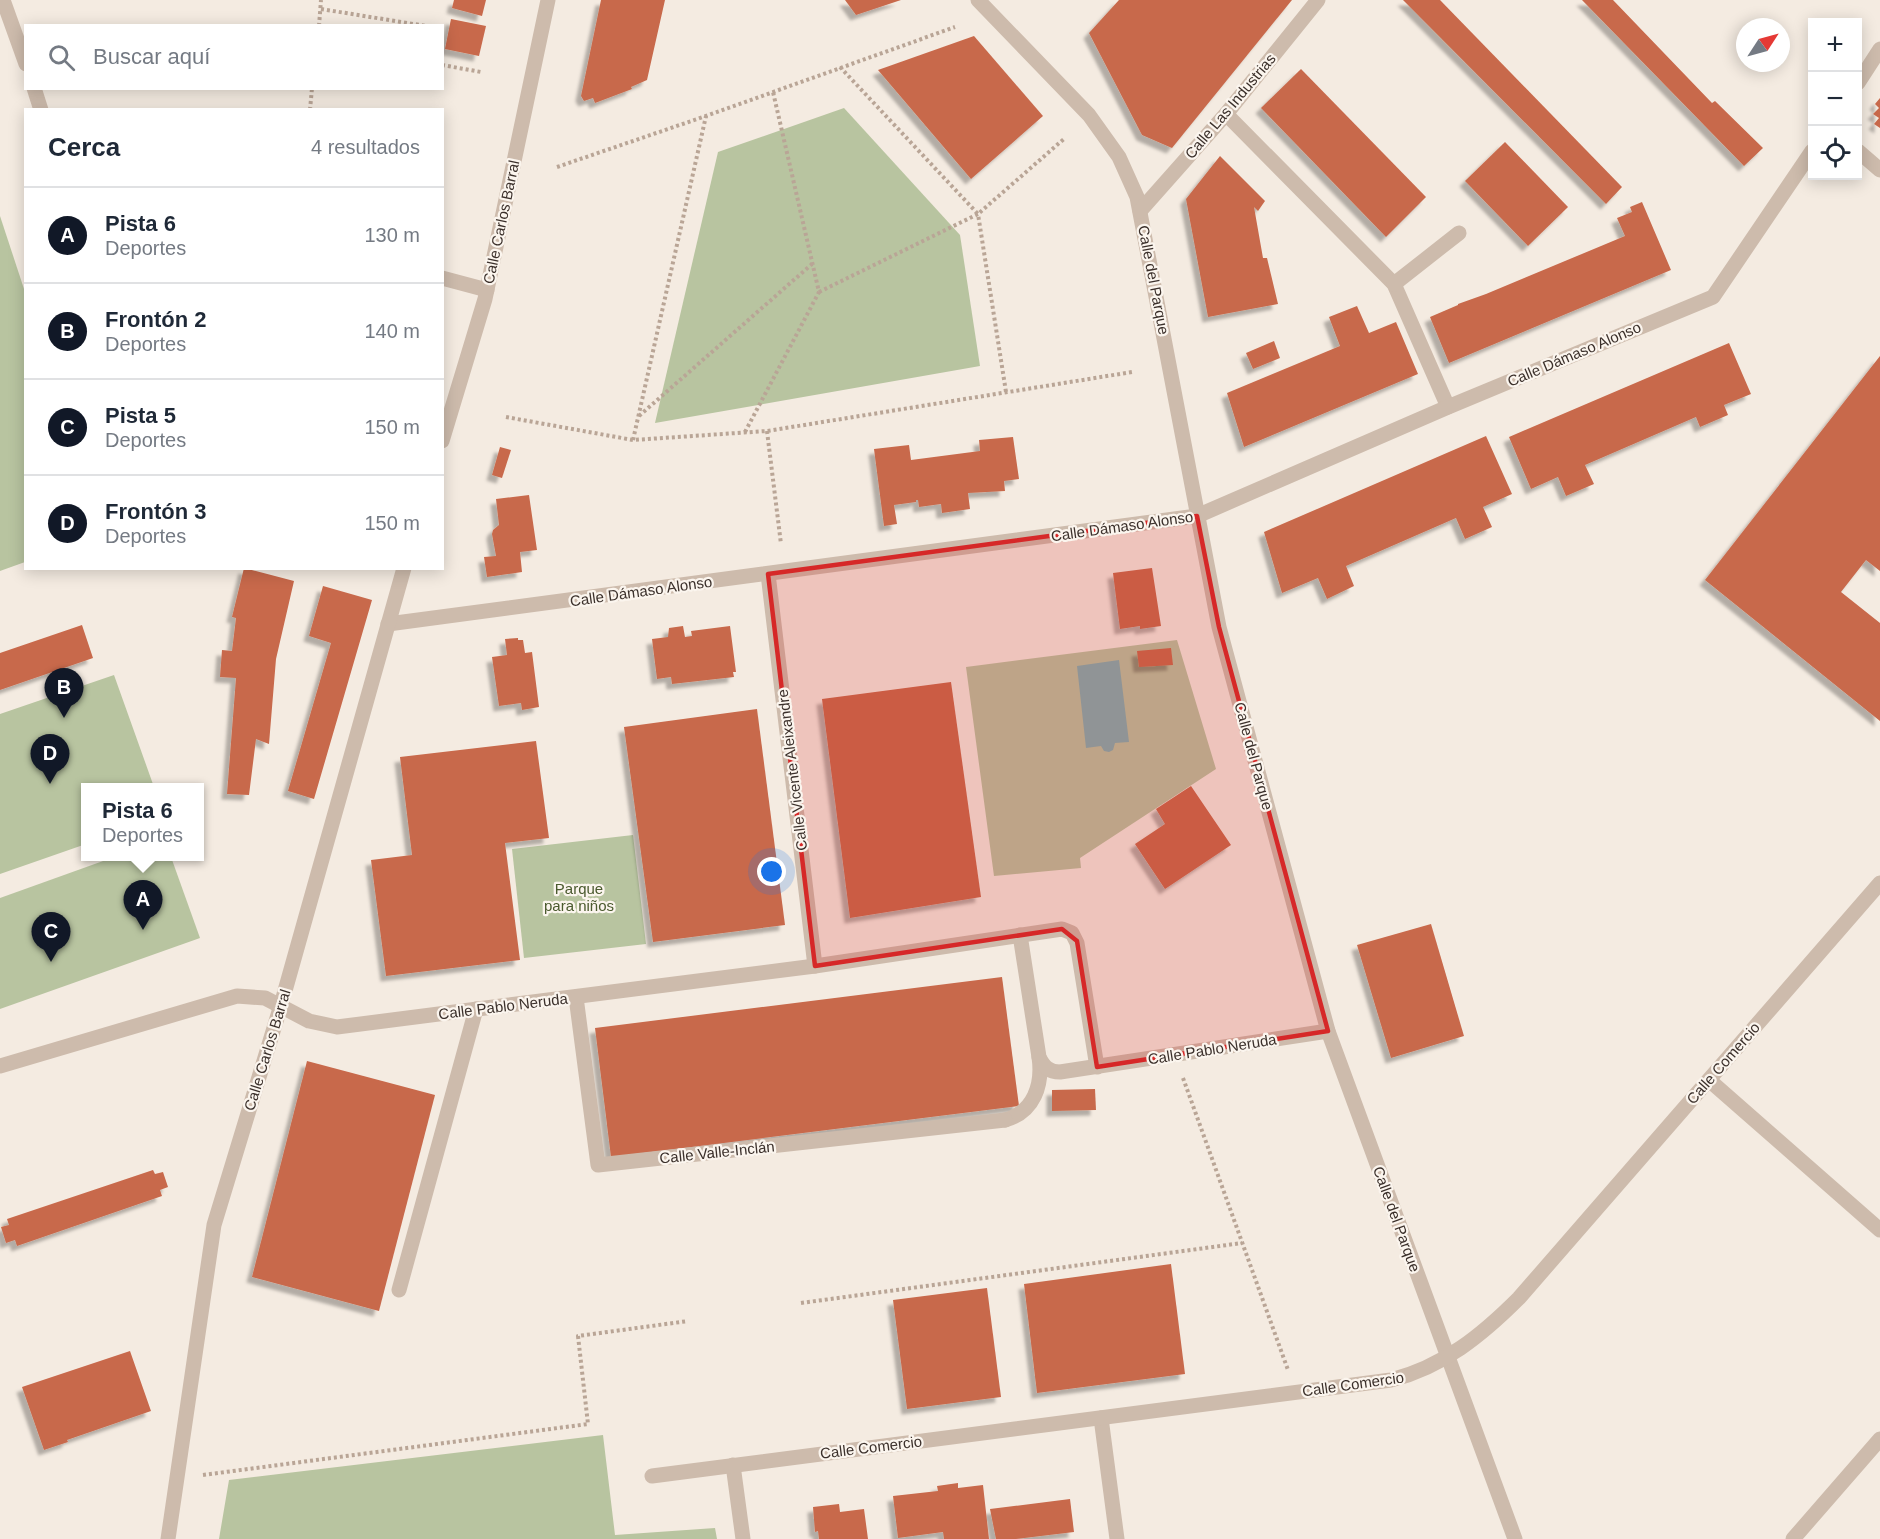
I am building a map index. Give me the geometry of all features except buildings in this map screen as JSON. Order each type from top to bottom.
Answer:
[{"type":"street","points":[[3,0],[24,58]]},
{"type":"street","name":"Calle Carlos Barral","points":[[444,434],[487,290],[548,0]]},
{"type":"street","name":"Calle del Parque","points":[[978,0],[1098,127],[1126,170],[1137,197],[1219,627],[1328,1031],[1515,1539]]},
{"type":"street","name":"Calle Las Industrias","points":[[1140,211],[1226,114],[1318,0]]},
{"type":"street","points":[[1862,76],[1880,49]]},
{"type":"street","points":[[35,90],[40,108]]},
{"type":"street","points":[[1226,114],[1394,284],[1448,407]]},
{"type":"street","points":[[1862,155],[1880,170]]},
{"type":"street","name":"Calle Dámaso Alonso","points":[[388,624],[1197,516],[1448,407],[1713,297],[1808,157]]},
{"type":"street","points":[[1394,284],[1459,233]]},
{"type":"street","points":[[444,279],[487,290]]},
{"type":"street","name":"Calle Carlos Barral","points":[[168,1539],[214,1225],[281,1005],[403,570]]},
{"type":"street","name":"Calle Vicente Aleixandre","points":[[768,574],[815,966]]},
{"type":"street","name":"Calle Comercio","points":[[652,1476],[1391,1380],[1412,1375],[1448,1358],[1491,1325],[1520,1298],[1880,883]]},
{"type":"street","name":"Calle Pablo Neruda","points":[[0,1066],[232,997],[258,996],[281,1005],[309,1021],[337,1027],[815,966],[1062,929],[1072,933],[1076,939],[1097,1067]]},
{"type":"street","points":[[1020,935],[1039,1057]]},
{"type":"street","name":"Calle Valle-Inclán","points":[[576,997],[598,1166],[1005,1120],[1024,1112],[1035,1096],[1039,1078],[1039,1057]]},
{"type":"street","points":[[399,1290],[476,1009]]},
{"type":"street","name":"Calle Pablo Neruda","points":[[1039,1057],[1047,1069],[1055,1072],[1328,1031]]},
{"type":"street","points":[[1709,1080],[1880,1230]]},
{"type":"street","points":[[1101,1418],[1117,1539]]},
{"type":"street","points":[[1793,1539],[1880,1439]]},
{"type":"street","points":[[733,1465],[743,1539]]},
{"type":"path","points":[[319,24],[321,0]]},
{"type":"path","points":[[321,9],[414,24]]},
{"type":"path","points":[[557,167],[954,27]]},
{"type":"path","points":[[444,65],[481,72]]},
{"type":"path","points":[[840,67],[978,214],[1006,392]]},
{"type":"path","points":[[310,108],[312,90]]},
{"type":"path","points":[[773,92],[819,292]]},
{"type":"path","points":[[633,440],[706,116]]},
{"type":"path","points":[[745,432],[819,292],[978,214],[1065,138]]},
{"type":"path","points":[[639,416],[812,264]]},
{"type":"path","points":[[506,417],[633,440],[767,431],[1132,372]]},
{"type":"path","points":[[767,431],[781,544]]},
{"type":"path","points":[[1174,1054],[1296,1393]]},
{"type":"path","points":[[801,1303],[1242,1243]]},
{"type":"path","points":[[178,1478],[588,1424],[578,1336],[688,1321]]},
{"type":"highlighted area","points":[[1197,516],[1219,627],[1328,1031],[1097,1067],[1077,941],[1062,929],[815,966],[768,574]]},
{"type":"green space","points":[[844,108],[960,235],[980,366],[655,423],[718,152]]},
{"type":"green space","points":[[0,216],[24,289],[24,562],[0,571]]},
{"type":"green space","points":[[1177,640],[1216,769],[1080,858],[1081,868],[994,876],[966,667]]},
{"type":"green space","points":[[114,675],[153,783],[81,783],[81,846],[0,874],[0,714]]},
{"type":"green space","name":"Parque para niños","points":[[633,835],[646,944],[524,958],[512,849]]},
{"type":"green space","points":[[103,861],[172,861],[200,938],[0,1009],[0,898]]},
{"type":"green space","points":[[603,1435],[615,1535],[715,1528],[717,1539],[219,1539],[229,1480]]},
{"type":"water","points":[[1119,660],[1129,742],[1115,743],[1113,750],[1109,752],[1104,751],[1101,746],[1086,748],[1077,666]]},
{"type":"place","name":"Frontón 2","points":[[64,718]]},
{"type":"place","name":"Frontón 3","points":[[50,784]]},
{"type":"place","name":"Pista 6","points":[[143,930]]},
{"type":"place","name":"Pista 5","points":[[51,962]]}]
